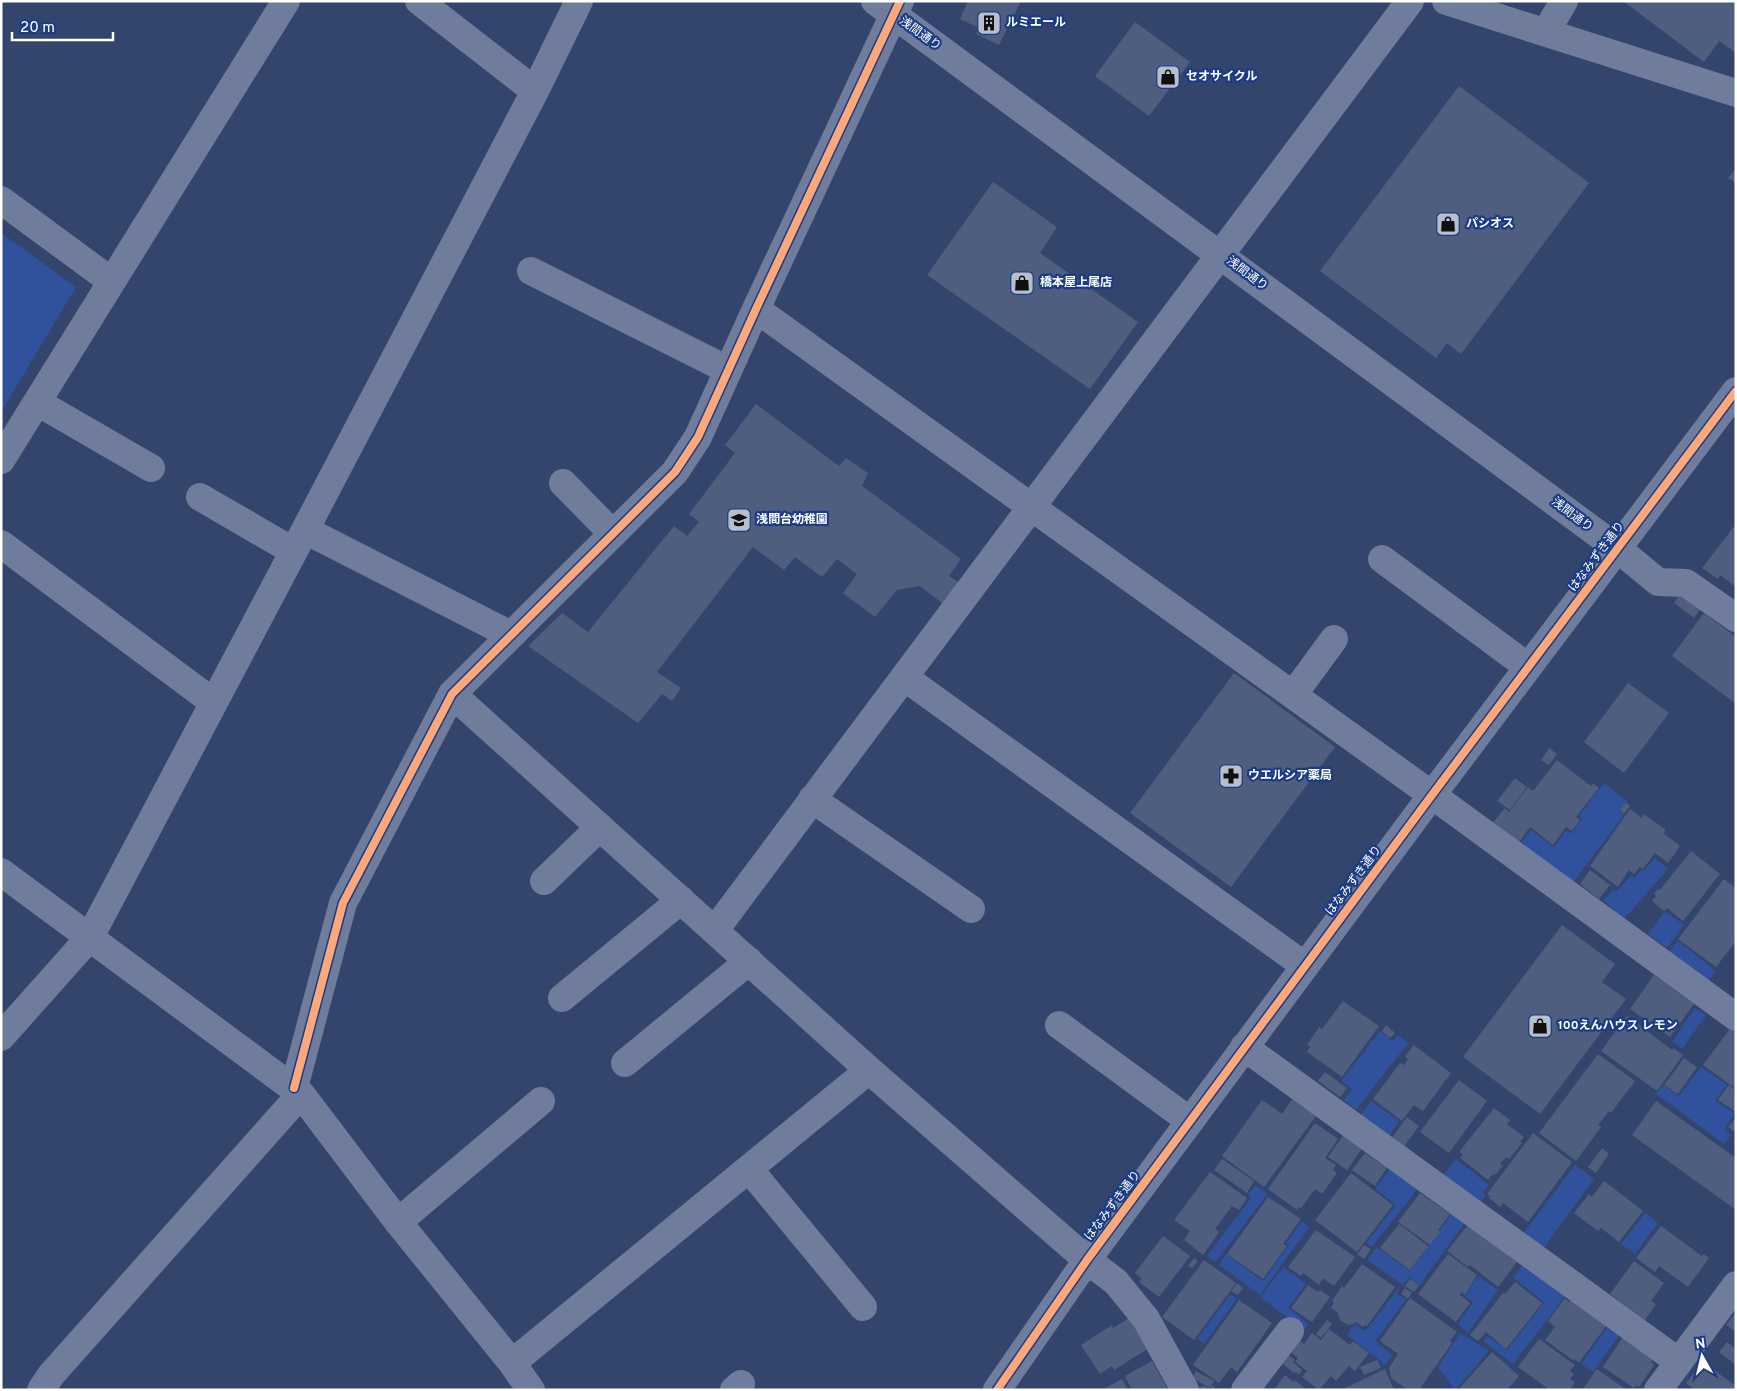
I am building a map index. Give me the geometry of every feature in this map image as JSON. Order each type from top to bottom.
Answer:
[{"type":"street","points":[[1,460],[286,1]]},
{"type":"street","points":[[419,1],[535,91]]},
{"type":"street","points":[[1,1037],[90,938],[535,91],[579,1]]},
{"type":"street","points":[[715,930],[1410,1]]},
{"type":"street","points":[[1446,1],[1736,93]]},
{"type":"street","points":[[1546,32],[1564,1]]},
{"type":"street","points":[[42,1390],[52,1375],[297,1091],[343,903],[452,694],[675,472],[698,437],[890,6]]},
{"type":"street","name":"浅間通り","points":[[890,6],[1220,254],[1617,548],[1658,582],[1686,583],[1736,618]]},
{"type":"street","points":[[1,200],[111,281]]},
{"type":"street","points":[[531,271],[728,370]]},
{"type":"street","points":[[756,309],[1432,795],[1736,1017]]},
{"type":"street","name":"はなみずき通り","points":[[998,1390],[1087,1260],[1244,1047],[1736,390]]},
{"type":"street","points":[[37,402],[151,468]]},
{"type":"street","points":[[563,483],[613,534]]},
{"type":"street","points":[[200,497],[512,635]]},
{"type":"street","points":[[1,544],[213,702]]},
{"type":"street","points":[[1382,558],[1528,667]]},
{"type":"street","points":[[1293,695],[1334,639]]},
{"type":"street","points":[[904,677],[1305,966]]},
{"type":"street","points":[[452,694],[869,1070],[1087,1260],[1116,1282],[1146,1319],[1185,1390]]},
{"type":"street","points":[[812,799],[971,909]]},
{"type":"street","points":[[544,881],[600,827]]},
{"type":"street","points":[[1,872],[297,1091],[398,1222],[532,1390]]},
{"type":"street","points":[[562,998],[681,900]]},
{"type":"street","points":[[625,1063],[749,961]]},
{"type":"street","points":[[1059,1025],[1190,1121]]},
{"type":"street","points":[[1244,1047],[1679,1362]]},
{"type":"street","points":[[512,1363],[869,1070]]},
{"type":"street","points":[[398,1222],[541,1101]]},
{"type":"street","points":[[749,1169],[864,1307]]},
{"type":"street","points":[[1658,1390],[1736,1285]]},
{"type":"street","points":[[1245,1390],[1290,1331]]},
{"type":"shaded area","points":[[1,233],[76,287],[1,412]]},
{"type":"shaded area","points":[[1604,783],[1627,801],[1619,811],[1624,815],[1572,884],[1520,845],[1531,830],[1554,847],[1566,830],[1571,834],[1582,819],[1579,816]]},
{"type":"shaded area","points":[[1655,858],[1668,869],[1624,919],[1603,900],[1614,889],[1617,891],[1631,875],[1634,878],[1642,869],[1644,870]]},
{"type":"shaded area","points":[[1665,911],[1684,925],[1667,948],[1648,934]]},
{"type":"shaded area","points":[[1678,941],[1716,971],[1707,982],[1669,952]]},
{"type":"shaded area","points":[[1695,1008],[1706,1015],[1682,1049],[1672,1042]]},
{"type":"shaded area","points":[[1380,1031],[1393,1041],[1398,1035],[1408,1043],[1356,1110],[1344,1100],[1352,1089],[1341,1081]]},
{"type":"shaded area","points":[[1701,1067],[1727,1085],[1715,1100],[1735,1114],[1724,1129],[1731,1135],[1724,1144],[1656,1094],[1663,1085],[1679,1096]]},
{"type":"shaded area","points":[[1371,1101],[1399,1121],[1389,1136],[1360,1116]]},
{"type":"shaded area","points":[[1456,1159],[1489,1185],[1483,1192],[1486,1195],[1479,1204],[1443,1175]]},
{"type":"shaded area","points":[[1575,1165],[1594,1179],[1542,1250],[1522,1235]]},
{"type":"shaded area","points":[[1392,1166],[1419,1187],[1372,1247],[1366,1243],[1396,1205],[1375,1189]]},
{"type":"shaded area","points":[[1255,1185],[1268,1194],[1215,1262],[1207,1256],[1251,1198],[1248,1195]]},
{"type":"shaded area","points":[[1452,1213],[1465,1222],[1420,1285],[1409,1277],[1403,1285],[1367,1260],[1377,1247],[1410,1271]]},
{"type":"shaded area","points":[[1645,1213],[1658,1223],[1635,1254],[1621,1244]]},
{"type":"shaded area","points":[[1302,1221],[1309,1227],[1260,1295],[1219,1265],[1226,1254],[1263,1281],[1289,1245],[1286,1243]]},
{"type":"shaded area","points":[[1523,1264],[1566,1295],[1513,1364],[1483,1341],[1487,1336],[1507,1350],[1544,1302],[1513,1278]]},
{"type":"shaded area","points":[[1284,1267],[1306,1284],[1288,1308],[1308,1324],[1304,1330],[1260,1297]]},
{"type":"shaded area","points":[[1478,1276],[1498,1290],[1468,1333],[1458,1324],[1473,1302],[1465,1296]]},
{"type":"shaded area","points":[[1398,1289],[1397,1294],[1406,1300],[1375,1341],[1393,1355],[1383,1367],[1382,1362],[1347,1335],[1355,1324],[1364,1331],[1367,1329]]},
{"type":"shaded area","points":[[1230,1294],[1237,1299],[1204,1344],[1197,1339]]},
{"type":"shaded area","points":[[1609,1325],[1621,1333],[1593,1372],[1581,1364]]},
{"type":"shaded area","points":[[1460,1333],[1489,1351],[1455,1390],[1438,1367]]},
{"type":"building","name":"ルミエール","points":[[968,1],[1021,1],[999,45],[976,34],[979,28],[960,19]]},
{"type":"building","points":[[1623,1],[1736,1],[1736,53],[1719,41],[1704,62]]},
{"type":"building","points":[[1135,22],[1190,62],[1149,116],[1095,76]]},
{"type":"building","points":[[1459,86],[1589,183],[1461,354],[1447,343],[1436,358],[1320,271]]},
{"type":"building","points":[[1736,168],[1736,183],[1728,178]]},
{"type":"building","points":[[993,182],[1057,227],[1040,253],[1138,322],[1090,389],[927,275]]},
{"type":"building","points":[[756,404],[839,466],[846,458],[868,473],[862,486],[961,559],[949,576],[960,583],[942,603],[920,586],[897,590],[875,617],[843,593],[857,574],[837,559],[822,577],[795,557],[784,570],[753,547],[657,672],[681,688],[672,701],[662,694],[638,723],[528,646],[562,613],[588,632],[674,526],[687,536],[699,522],[689,514],[735,453],[725,445]]},
{"type":"building","points":[[1736,524],[1736,587],[1720,575],[1718,579],[1702,568]]},
{"type":"building","points":[[1682,591],[1702,607],[1694,618],[1674,603]]},
{"type":"building","points":[[1704,613],[1736,637],[1736,704],[1672,656]]},
{"type":"building","points":[[1234,673],[1335,747],[1231,887],[1130,813]]},
{"type":"building","points":[[1628,683],[1669,713],[1624,773],[1584,742]]},
{"type":"building","points":[[1549,748],[1557,754],[1549,765],[1541,760]]},
{"type":"building","points":[[1557,760],[1591,786],[1593,783],[1599,788],[1576,817],[1580,820],[1572,831],[1566,827],[1553,845],[1530,827],[1517,845],[1492,824],[1505,808],[1509,812],[1528,787],[1533,791]]},
{"type":"building","points":[[1515,778],[1527,787],[1510,810],[1497,801]]},
{"type":"building","points":[[1626,802],[1630,806],[1624,814],[1620,810]]},
{"type":"building","points":[[1630,809],[1642,818],[1644,814],[1666,830],[1663,833],[1680,846],[1668,863],[1655,853],[1643,869],[1640,867],[1634,874],[1629,870],[1618,887],[1590,866]]},
{"type":"building","points":[[1691,851],[1720,874],[1683,921],[1667,908],[1664,911],[1652,901],[1656,896],[1654,894],[1658,889],[1660,890]]},
{"type":"building","points":[[1590,870],[1610,885],[1599,899],[1580,884]]},
{"type":"building","points":[[1724,879],[1736,888],[1736,941],[1716,967],[1678,939]]},
{"type":"building","points":[[1562,925],[1615,964],[1602,982],[1626,999],[1540,1114],[1463,1057]]},
{"type":"building","points":[[1654,975],[1694,1004],[1670,1037],[1630,1009]]},
{"type":"building","points":[[1343,1001],[1379,1026],[1342,1077],[1307,1052],[1310,1047],[1307,1045],[1319,1027],[1322,1029]]},
{"type":"building","points":[[1627,1016],[1672,1050],[1674,1048],[1683,1055],[1657,1091],[1601,1051]]},
{"type":"building","points":[[1386,1025],[1395,1033],[1390,1038],[1382,1031]]},
{"type":"building","points":[[1732,1026],[1736,1029],[1736,1089],[1703,1065]]},
{"type":"building","points":[[1414,1045],[1451,1073],[1423,1111],[1414,1105],[1402,1121],[1373,1099],[1400,1063],[1404,1065],[1408,1059],[1405,1056]]},
{"type":"building","points":[[1598,1054],[1635,1081],[1611,1113],[1609,1111],[1598,1125],[1601,1127],[1576,1161],[1539,1133]]},
{"type":"building","points":[[1684,1058],[1697,1067],[1678,1094],[1664,1085]]},
{"type":"building","points":[[1325,1072],[1347,1088],[1340,1097],[1318,1081]]},
{"type":"building","points":[[1459,1080],[1487,1101],[1449,1153],[1420,1132]]},
{"type":"building","points":[[1729,1085],[1736,1090],[1736,1112],[1718,1100]]},
{"type":"building","points":[[1292,1099],[1316,1116],[1264,1187],[1222,1156],[1262,1100],[1282,1114]]},
{"type":"building","points":[[1656,1101],[1736,1158],[1736,1210],[1632,1135]]},
{"type":"building","points":[[1494,1108],[1510,1120],[1507,1124],[1524,1137],[1520,1141],[1522,1143],[1509,1159],[1506,1157],[1500,1164],[1503,1166],[1488,1180],[1460,1158],[1463,1155],[1459,1152]]},
{"type":"building","points":[[1407,1117],[1419,1126],[1403,1148],[1391,1139]]},
{"type":"building","points":[[1736,1117],[1736,1133],[1728,1127]]},
{"type":"building","points":[[1315,1123],[1338,1139],[1325,1158],[1336,1165],[1333,1170],[1337,1173],[1322,1194],[1315,1189],[1301,1208],[1299,1207],[1297,1210],[1268,1189]]},
{"type":"building","points":[[1533,1133],[1572,1162],[1528,1222],[1503,1203],[1500,1207],[1487,1194]]},
{"type":"building","points":[[1344,1134],[1363,1147],[1347,1170],[1328,1157]]},
{"type":"building","points":[[1602,1148],[1609,1154],[1596,1173],[1588,1167]]},
{"type":"building","points":[[1365,1153],[1387,1168],[1375,1186],[1352,1170]]},
{"type":"building","points":[[1222,1159],[1254,1181],[1247,1193],[1214,1170]]},
{"type":"building","points":[[1210,1172],[1247,1198],[1239,1210],[1232,1206],[1215,1229],[1219,1232],[1203,1255],[1184,1240],[1190,1231],[1174,1220]]},
{"type":"building","points":[[1351,1173],[1393,1205],[1357,1252],[1315,1220]]},
{"type":"building","points":[[1604,1181],[1643,1211],[1619,1242],[1601,1228],[1598,1231],[1574,1213],[1589,1194],[1592,1197]]},
{"type":"building","points":[[1420,1193],[1450,1214],[1430,1245],[1398,1222]]},
{"type":"building","points":[[1268,1197],[1301,1219],[1283,1244],[1287,1246],[1263,1279],[1227,1254]]},
{"type":"building","points":[[1399,1224],[1428,1246],[1410,1270],[1380,1248]]},
{"type":"building","points":[[1468,1225],[1517,1262],[1498,1287],[1470,1265],[1468,1267],[1447,1251]]},
{"type":"building","points":[[1661,1226],[1702,1256],[1704,1254],[1709,1258],[1688,1287],[1659,1266],[1655,1272],[1636,1258]]},
{"type":"building","points":[[1316,1230],[1355,1257],[1334,1286],[1323,1278],[1319,1285],[1303,1273],[1301,1276],[1288,1267]]},
{"type":"building","points":[[1163,1236],[1190,1256],[1159,1297],[1139,1282],[1142,1279],[1135,1273]]},
{"type":"building","points":[[1364,1245],[1371,1249],[1364,1259],[1357,1254]]},
{"type":"building","points":[[1448,1254],[1477,1275],[1465,1295],[1461,1292],[1460,1295],[1470,1303],[1456,1322],[1418,1294]]},
{"type":"building","points":[[1194,1258],[1198,1261],[1192,1268],[1188,1266]]},
{"type":"building","points":[[1204,1260],[1236,1283],[1194,1340],[1162,1317]]},
{"type":"building","points":[[1634,1261],[1664,1283],[1651,1301],[1656,1304],[1645,1320],[1610,1294]]},
{"type":"building","points":[[1362,1264],[1395,1287],[1367,1326],[1363,1327],[1355,1322],[1348,1325],[1340,1320],[1338,1313],[1331,1308],[1334,1303],[1332,1301],[1342,1286],[1344,1288]]},
{"type":"building","points":[[1410,1279],[1419,1285],[1414,1292],[1405,1286]]},
{"type":"building","points":[[1515,1282],[1542,1303],[1506,1349],[1486,1332],[1478,1341],[1470,1335],[1503,1293],[1505,1294]]},
{"type":"building","points":[[1237,1283],[1243,1288],[1238,1295],[1231,1291]]},
{"type":"building","points":[[1308,1285],[1330,1297],[1312,1322],[1291,1308]]},
{"type":"building","points":[[1405,1288],[1412,1293],[1408,1299],[1401,1294]]},
{"type":"building","points":[[1573,1296],[1609,1322],[1579,1363],[1545,1340],[1555,1327],[1548,1321],[1565,1298],[1569,1302]]},
{"type":"building","points":[[1410,1298],[1457,1332],[1450,1341],[1452,1343],[1419,1390],[1408,1390],[1391,1378],[1389,1368],[1398,1354],[1380,1341]]},
{"type":"building","points":[[1239,1300],[1272,1323],[1237,1372],[1231,1367],[1219,1383],[1193,1365]]},
{"type":"building","points":[[1736,1312],[1736,1332],[1726,1325]]},
{"type":"building","points":[[1129,1318],[1149,1348],[1114,1370],[1112,1366],[1100,1374],[1081,1345],[1112,1325],[1113,1328]]},
{"type":"building","points":[[1327,1320],[1332,1324],[1321,1338],[1316,1334]]},
{"type":"building","points":[[1329,1329],[1350,1345],[1353,1341],[1369,1353],[1355,1371],[1349,1366],[1336,1381],[1331,1376],[1319,1390],[1302,1377],[1307,1371],[1295,1362],[1298,1358],[1290,1351],[1298,1339],[1304,1344],[1312,1333],[1321,1340]]},
{"type":"building","points":[[1623,1337],[1654,1358],[1651,1362],[1654,1365],[1639,1387],[1636,1385],[1634,1388],[1603,1367]]},
{"type":"building","points":[[1539,1339],[1575,1365],[1570,1371],[1574,1374],[1570,1379],[1575,1383],[1569,1390],[1550,1390],[1518,1367]]},
{"type":"building","points":[[1727,1342],[1736,1349],[1736,1365],[1719,1352]]},
{"type":"building","points":[[1492,1352],[1519,1376],[1507,1390],[1458,1390]]},
{"type":"building","points":[[1285,1353],[1295,1360],[1293,1362],[1302,1370],[1299,1375],[1279,1361]]},
{"type":"building","points":[[1377,1360],[1381,1368],[1364,1375],[1360,1367]]},
{"type":"building","points":[[1152,1361],[1168,1390],[1132,1390],[1125,1376]]},
{"type":"building","points":[[1703,1362],[1736,1386],[1736,1390],[1695,1390],[1686,1383]]},
{"type":"building","points":[[1385,1369],[1394,1390],[1341,1390]]},
{"type":"building","points":[[1597,1369],[1624,1388],[1622,1390],[1582,1390]]},
{"type":"building","points":[[1196,1371],[1214,1381],[1210,1388],[1192,1378]]},
{"type":"building","points":[[1285,1375],[1294,1382],[1295,1380],[1307,1390],[1274,1390]]},
{"type":"building","points":[[1122,1379],[1128,1390],[1102,1390]]},
{"type":"building","points":[[1213,1385],[1216,1390],[1199,1390],[1198,1388],[1204,1386],[1210,1389]]},
{"type":"cycle path","points":[[294,1088],[343,903],[452,694],[675,472],[698,437],[900,1]]},
{"type":"cycle path","points":[[997,1390],[1087,1260],[1432,795],[1736,391]]},
{"type":"place","name":"ルミエール","points":[[989,23]]},
{"type":"place","name":"セオサイクル","points":[[1168,77]]},
{"type":"place","name":"パシオス","points":[[1448,224]]},
{"type":"place","name":"橋本屋上尾店","points":[[1022,283]]},
{"type":"place","name":"浅間台幼稚園","points":[[739,520]]},
{"type":"place","name":"ウエルシア薬局","points":[[1231,776]]},
{"type":"place","name":"100えんハウス レモン","points":[[1540,1026]]}]
